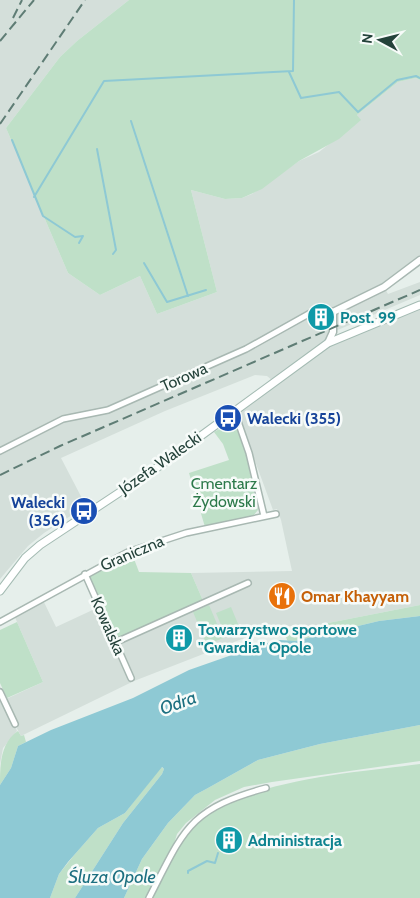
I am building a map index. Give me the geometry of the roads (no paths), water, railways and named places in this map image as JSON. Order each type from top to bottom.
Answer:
[{"type":"main road","name":"Józefa Walecki","points":[[0,591],[25,558],[40,545],[161,465],[328,343],[420,305]]},
{"type":"street","points":[[328,343],[333,332],[334,312],[384,287],[420,260]]},
{"type":"street","name":"Torowa","points":[[0,451],[63,419],[108,410],[246,349],[314,311],[327,309],[334,312]]},
{"type":"street","points":[[234,410],[248,453],[264,516]]},
{"type":"street","name":"Graniczna","points":[[0,622],[84,574],[128,552],[161,540],[276,514]]},
{"type":"street","name":"Kowalska","points":[[84,574],[131,678]]},
{"type":"street","points":[[114,643],[248,583]]},
{"type":"street","points":[[0,692],[15,724]]},
{"type":"street","points":[[149,898],[177,843],[188,827],[202,814],[224,801],[266,788]]},
{"type":"water","points":[[420,616],[420,725],[320,744],[258,760],[195,795],[168,823],[142,859],[124,898],[75,898],[123,823],[162,774],[164,769],[162,767],[125,813],[98,828],[68,862],[59,874],[50,898],[0,898],[0,785],[11,768],[18,746],[51,730],[133,698],[189,670],[263,644],[280,640],[295,641],[379,621]]},
{"type":"waterway","points":[[34,197],[104,81],[293,71],[294,0]]},
{"type":"waterway","points":[[289,72],[301,98],[339,92],[358,112],[397,80],[416,76],[420,78]]},
{"type":"waterway","points":[[131,121],[188,296]]},
{"type":"waterway","points":[[12,140],[43,216],[75,237],[83,236],[79,243]]},
{"type":"waterway","points":[[97,149],[116,250],[113,254]]},
{"type":"waterway","points":[[144,263],[167,302],[206,290]]},
{"type":"waterway","points":[[188,873],[188,871],[207,861],[215,863],[218,853]]},
{"type":"railway","points":[[13,18],[22,0]]},
{"type":"railway","points":[[0,41],[34,0]]},
{"type":"railway","points":[[0,124],[85,0]]},
{"type":"railway","points":[[0,475],[60,446],[420,290]]},
{"type":"place","name":"Post. 99","points":[[321,317]]},
{"type":"place","name":"Walecki (355)","points":[[228,418]]},
{"type":"place","name":"Walecki (356)","points":[[84,511]]},
{"type":"place","name":"Omar Khayyam","points":[[282,596]]},
{"type":"place","name":"Towarzystwo sportowe \"Gwardia\" Opole","points":[[179,638]]},
{"type":"place","name":"Administracja","points":[[229,840]]},
{"type":"park label","name":"Cmentarz Żydowski","points":[[224,492]]},
{"type":"water label","name":"Odra","points":[[178,703]]},
{"type":"water label","name":"Śluza Opole","points":[[112,877]]}]
